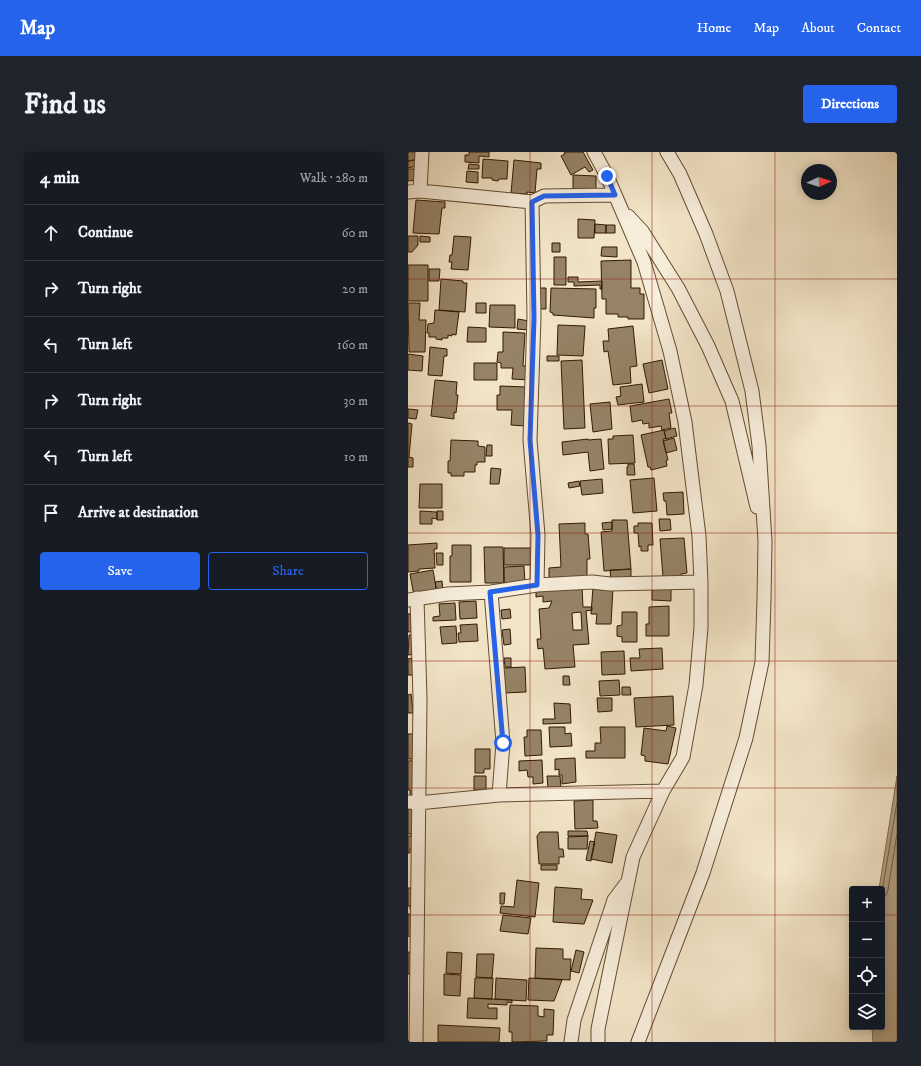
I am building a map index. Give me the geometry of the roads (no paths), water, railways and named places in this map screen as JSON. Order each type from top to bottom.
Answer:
[{"type":"street","points":[[422,152],[414,192],[532,202],[544,196],[615,195]]},
{"type":"street","points":[[594,152],[607,176],[644,262],[672,359],[685,422],[698,536],[701,582],[701,628],[696,685],[682,757],[663,791],[633,857],[598,1029],[598,1042]]},
{"type":"street","points":[[638,1042],[703,873],[746,738],[762,662],[765,541],[759,446],[752,390],[727,291],[706,234],[680,174],[667,152]]},
{"type":"street","points":[[532,202],[534,318],[530,440],[538,535],[537,585]]},
{"type":"street","points":[[621,209],[642,231],[678,288],[714,358],[732,401],[765,541]]},
{"type":"street","points":[[416,1042],[413,802],[420,698],[412,599],[448,594],[490,592],[537,585],[592,582],[610,584],[701,582]]},
{"type":"street","points":[[490,592],[503,743],[499,795]]},
{"type":"street","points":[[413,802],[499,795],[663,791]]},
{"type":"street","points":[[571,1042],[574,1020],[614,900],[628,881]]},
{"type":"water","points":[[897,776],[897,1042],[873,1042],[872,1030],[885,1030],[885,886],[879,886]]}]
